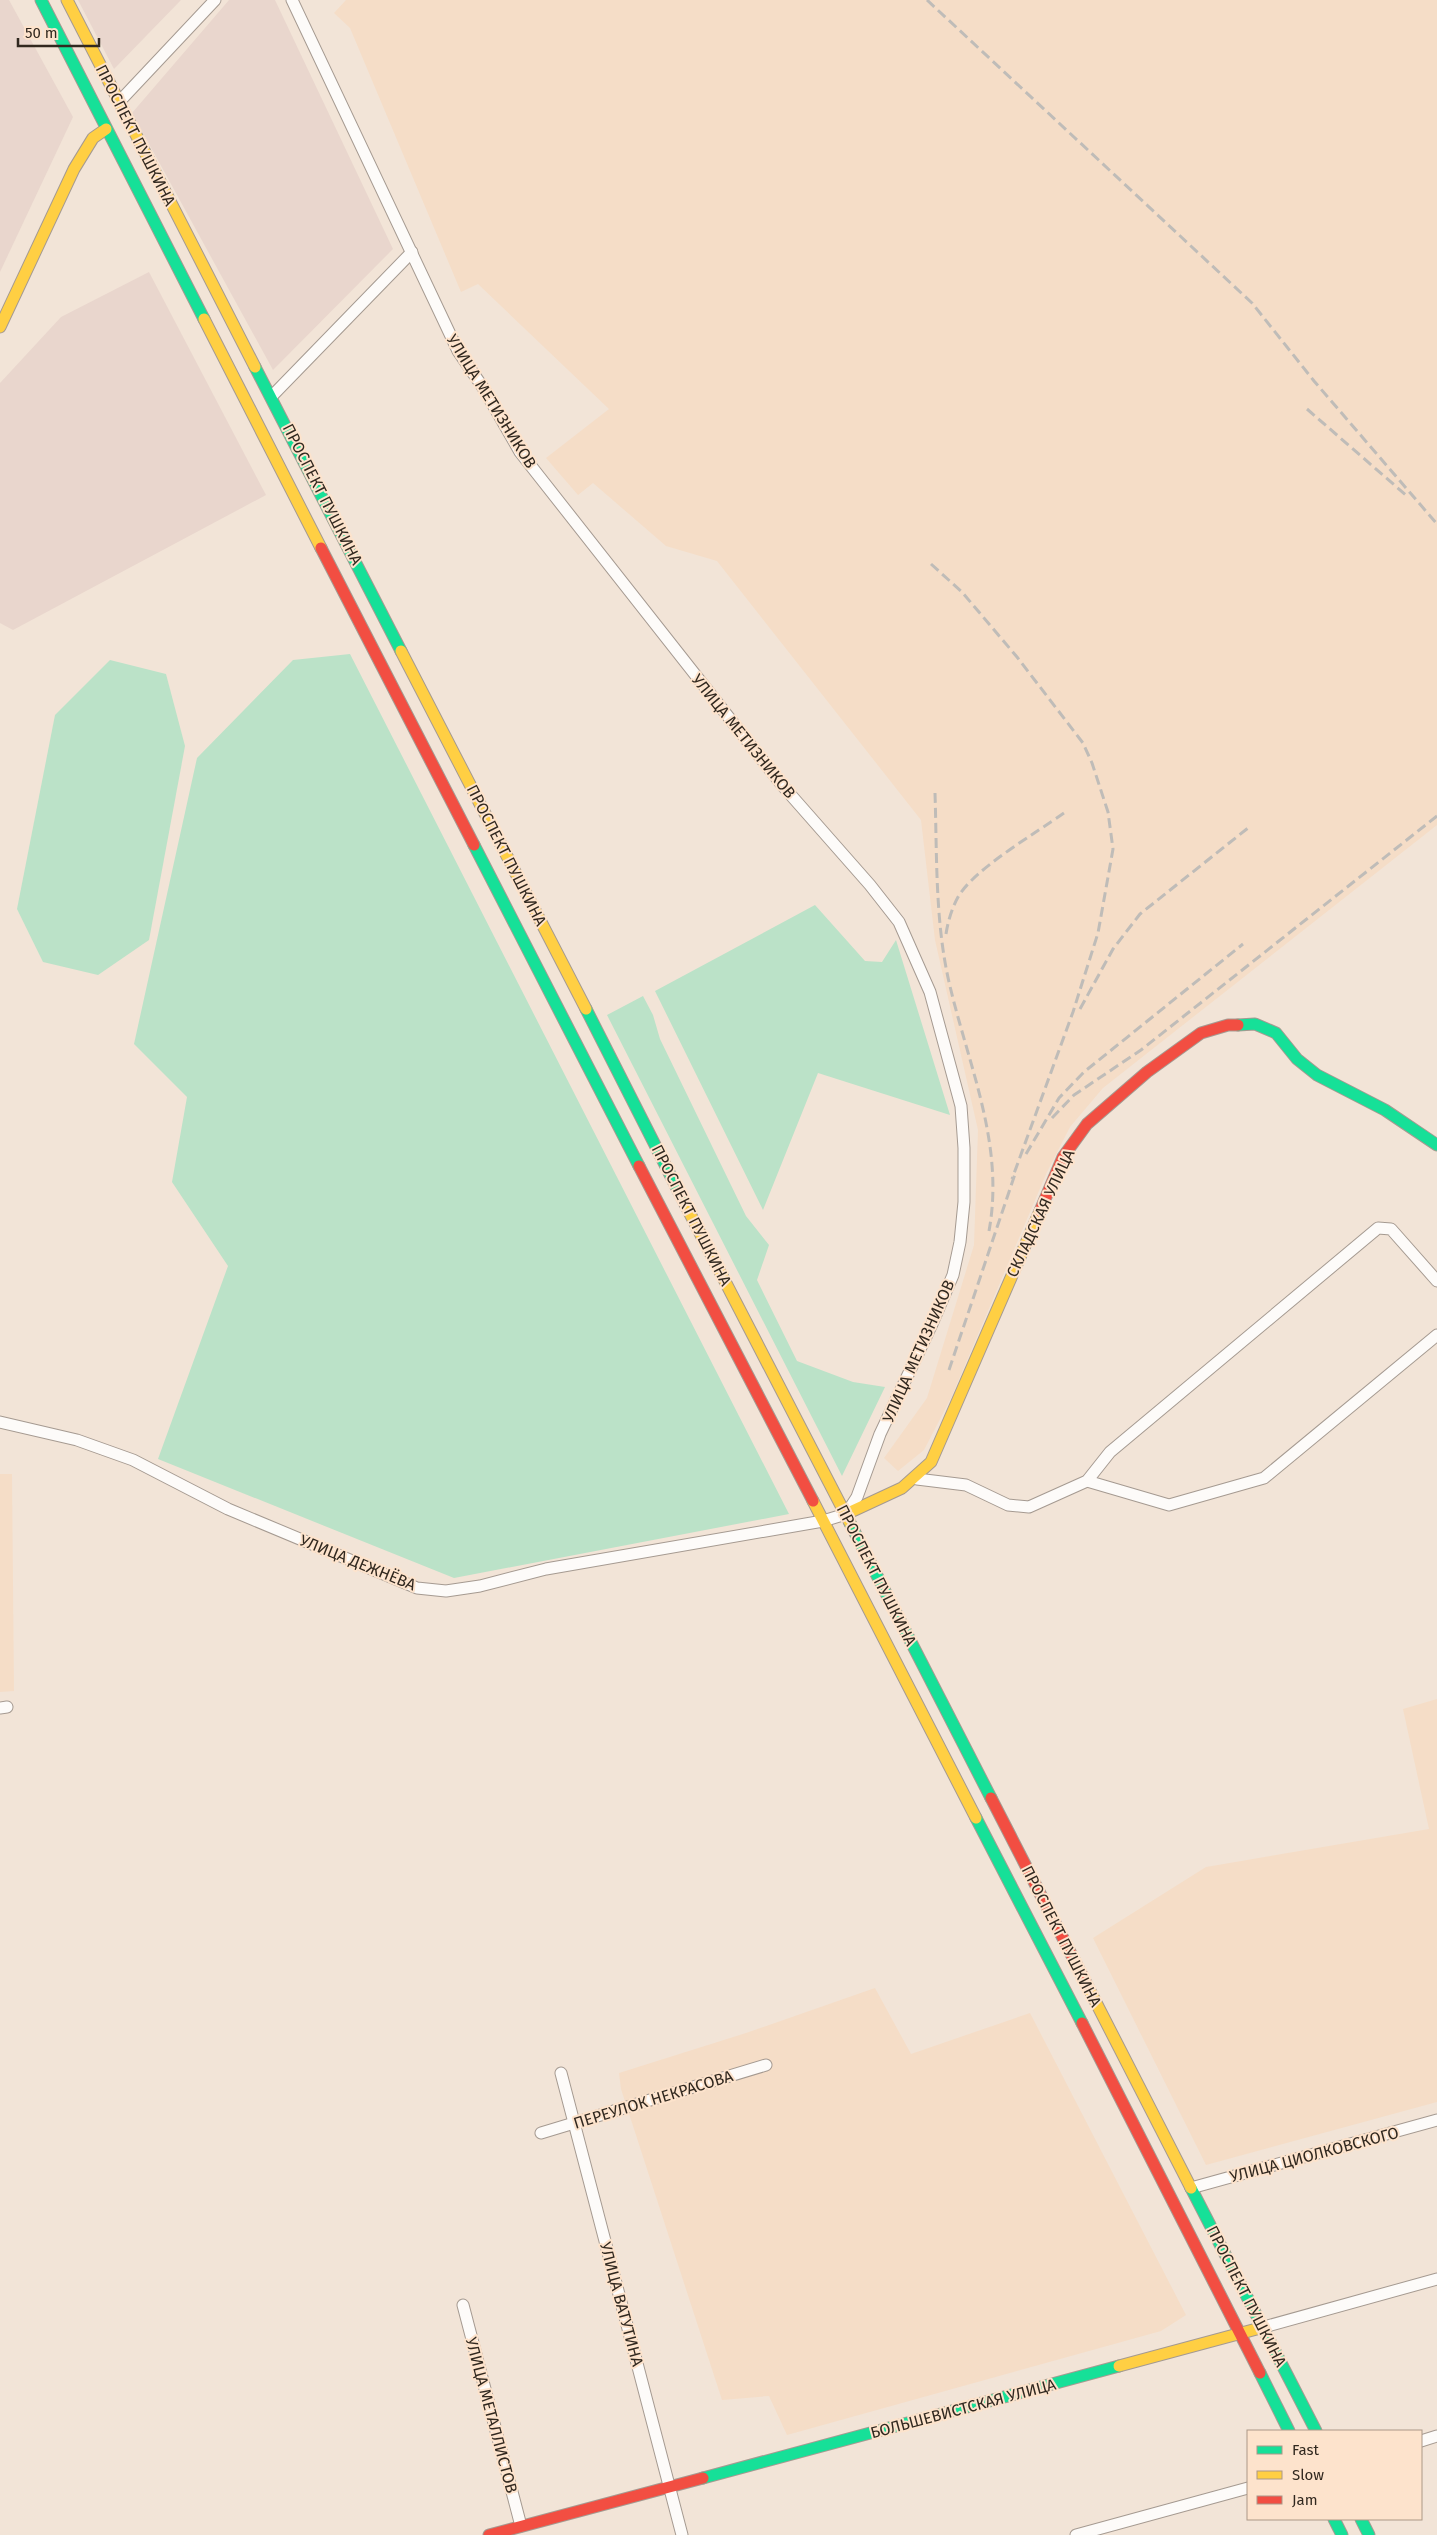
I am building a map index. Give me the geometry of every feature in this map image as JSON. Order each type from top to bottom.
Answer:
[{"type":"main road","name":"ПРОСПЕКТ ПУШКИНА","points":[[41,0],[371,646],[1116,2088],[1288,2430]]},
{"type":"main road","name":"ПРОСПЕКТ ПУШКИНА","points":[[67,0],[1316,2430]]},
{"type":"main road","points":[[0,327],[74,169],[93,138],[106,129]]},
{"type":"main road","points":[[371,646],[394,634]]},
{"type":"main road","name":"СКЛАДСКАЯ УЛИЦА","points":[[846,1514],[894,1494],[917,1479],[931,1462],[1063,1157],[1087,1124],[1147,1072],[1201,1033],[1228,1025],[1255,1024],[1276,1033],[1297,1060],[1317,1075],[1385,1110],[1437,1144]]},
{"type":"main road","name":"БОЛЬШЕВИСТСКАЯ УЛИЦА","points":[[489,2535],[1264,2327]]},
{"type":"main road","points":[[1334,2520],[1342,2535]]},
{"type":"main road","points":[[1362,2520],[1369,2535]]},
{"type":"street","points":[[119,102],[215,0]]},
{"type":"street","name":"УЛИЦА МЕТИЗНИКОВ","points":[[292,0],[458,351],[484,389],[520,452],[782,785],[876,892],[899,922],[930,992],[961,1106],[964,1148],[964,1202],[960,1242],[952,1275],[932,1324],[880,1434],[857,1497],[846,1514]]},
{"type":"street","points":[[272,396],[412,252]]},
{"type":"street","points":[[917,1479],[966,1485],[1008,1505],[1029,1507],[1087,1481],[1110,1452],[1373,1230],[1382,1227],[1391,1229],[1437,1281]]},
{"type":"street","points":[[1087,1481],[1169,1505],[1264,1478],[1437,1335]]},
{"type":"street","name":"УЛИЦА ДЕЖНЁВА","points":[[0,1422],[77,1440],[133,1460],[228,1509],[417,1588],[446,1591],[546,1569],[823,1521],[846,1514]]},
{"type":"street","name":"ПЕРЕУЛОК НЕКРАСОВА","points":[[541,2133],[766,2064]]},
{"type":"street","name":"УЛИЦА ВАТУТИНА","points":[[561,2073],[682,2535]]},
{"type":"street","name":"УЛИЦА ЦИОЛКОВСКОГО","points":[[1191,2188],[1437,2120]]},
{"type":"street","name":"БОЛЬШЕВИСТСКАЯ УЛИЦА","points":[[1264,2327],[1437,2278]]},
{"type":"street","name":"УЛИЦА МЕТАЛЛИСТОВ","points":[[463,2305],[520,2526]]},
{"type":"street","points":[[1422,2441],[1437,2436]]},
{"type":"street","points":[[1076,2535],[1247,2488]]},
{"type":"shaded area","points":[[0,0],[9,0],[73,117],[0,272]]},
{"type":"shaded area","points":[[78,0],[181,0],[114,69]]},
{"type":"shaded area","points":[[229,0],[275,0],[393,249],[273,370],[132,113]]},
{"type":"shaded area","points":[[346,0],[1437,0],[1437,825],[1103,1088],[1070,1127],[1047,1172],[951,1398],[924,1450],[898,1471],[884,1458],[927,1398],[974,1245],[978,1130],[935,940],[921,820],[717,561],[666,546],[593,483],[578,495],[546,458],[609,409],[478,284],[461,292],[350,28],[334,13]]},
{"type":"shaded area","points":[[149,272],[266,495],[13,630],[0,623],[0,383],[61,317]]},
{"type":"shaded area","points":[[0,1474],[12,1474],[14,1691],[0,1692]]},
{"type":"shaded area","points":[[1437,1699],[1437,2102],[1206,2165],[1093,1938],[1206,1867],[1429,1829],[1403,1709]]},
{"type":"shaded area","points":[[875,1988],[911,2054],[1030,2013],[1186,2315],[1161,2331],[787,2435],[769,2396],[722,2400],[621,2089],[619,2073],[746,2033]]},
{"type":"green space","points":[[350,654],[789,1514],[454,1578],[158,1459],[228,1266],[172,1182],[187,1097],[134,1044],[197,758],[293,660]]},
{"type":"green space","points":[[110,660],[166,674],[185,746],[149,940],[98,975],[43,962],[17,909],[55,715]]},
{"type":"green space","points":[[815,905],[865,961],[882,962],[896,940],[950,1115],[818,1073],[763,1210],[655,991]]},
{"type":"green space","points":[[643,996],[653,1015],[660,1039],[746,1216],[769,1245],[757,1280],[797,1361],[853,1382],[885,1387],[842,1476],[607,1015]]},
{"type":"railway","points":[[927,0],[1252,303],[1314,381],[1437,524]]},
{"type":"railway","points":[[1307,409],[1407,496]]},
{"type":"railway","points":[[931,564],[962,592],[1017,657],[1083,743],[1092,763],[1108,812],[1113,849],[1098,933],[1073,1012],[1012,1179]]},
{"type":"railway","points":[[935,793],[941,935],[949,982],[982,1105],[988,1136],[992,1167],[993,1199],[989,1231]]},
{"type":"railway","points":[[946,934],[954,906],[966,886],[991,863],[1064,813]]},
{"type":"railway","points":[[1052,1118],[1074,1095],[1141,1050],[1437,816]]},
{"type":"railway","points":[[1080,1009],[1113,949],[1140,914],[1248,828]]},
{"type":"railway","points":[[1026,1154],[1059,1098],[1084,1072],[1243,944]]},
{"type":"railway","points":[[949,1370],[1015,1174]]},
{"type":"traffic: fast","points":[[41,0],[204,319]]},
{"type":"traffic: fast","points":[[255,367],[401,651]]},
{"type":"traffic: fast","points":[[474,845],[639,1166]]},
{"type":"traffic: fast","points":[[586,1009],[685,1204]]},
{"type":"traffic: fast","points":[[1238,1025],[1255,1024],[1276,1033],[1297,1059],[1317,1075],[1385,1110],[1437,1145]]},
{"type":"traffic: fast","points":[[850,1523],[991,1798]]},
{"type":"traffic: fast","points":[[976,1818],[1082,2023]]},
{"type":"traffic: fast","points":[[1191,2188],[1315,2430]]},
{"type":"traffic: fast","points":[[703,2478],[1119,2366]]},
{"type":"traffic: fast","points":[[1260,2373],[1288,2430]]},
{"type":"traffic: fast","points":[[1334,2520],[1342,2535]]},
{"type":"traffic: fast","points":[[1362,2520],[1369,2535]]},
{"type":"traffic: slow","points":[[67,0],[255,367]]},
{"type":"traffic: slow","points":[[0,327],[74,169],[93,138],[106,129]]},
{"type":"traffic: slow","points":[[204,319],[321,548]]},
{"type":"traffic: slow","points":[[401,651],[586,1009]]},
{"type":"traffic: slow","points":[[685,1204],[850,1523]]},
{"type":"traffic: slow","points":[[846,1514],[902,1488],[931,1462],[1040,1211]]},
{"type":"traffic: slow","points":[[813,1501],[976,1818]]},
{"type":"traffic: slow","points":[[1087,1985],[1191,2188]]},
{"type":"traffic: slow","points":[[1119,2366],[1264,2327]]},
{"type":"traffic: jam","points":[[321,548],[474,845]]},
{"type":"traffic: jam","points":[[1040,1211],[1063,1157],[1087,1124],[1147,1072],[1201,1033],[1228,1025],[1238,1025]]},
{"type":"traffic: jam","points":[[639,1166],[813,1501]]},
{"type":"traffic: jam","points":[[991,1798],[1087,1985]]},
{"type":"traffic: jam","points":[[1082,2023],[1260,2373]]},
{"type":"traffic: jam","points":[[489,2535],[703,2478]]}]
